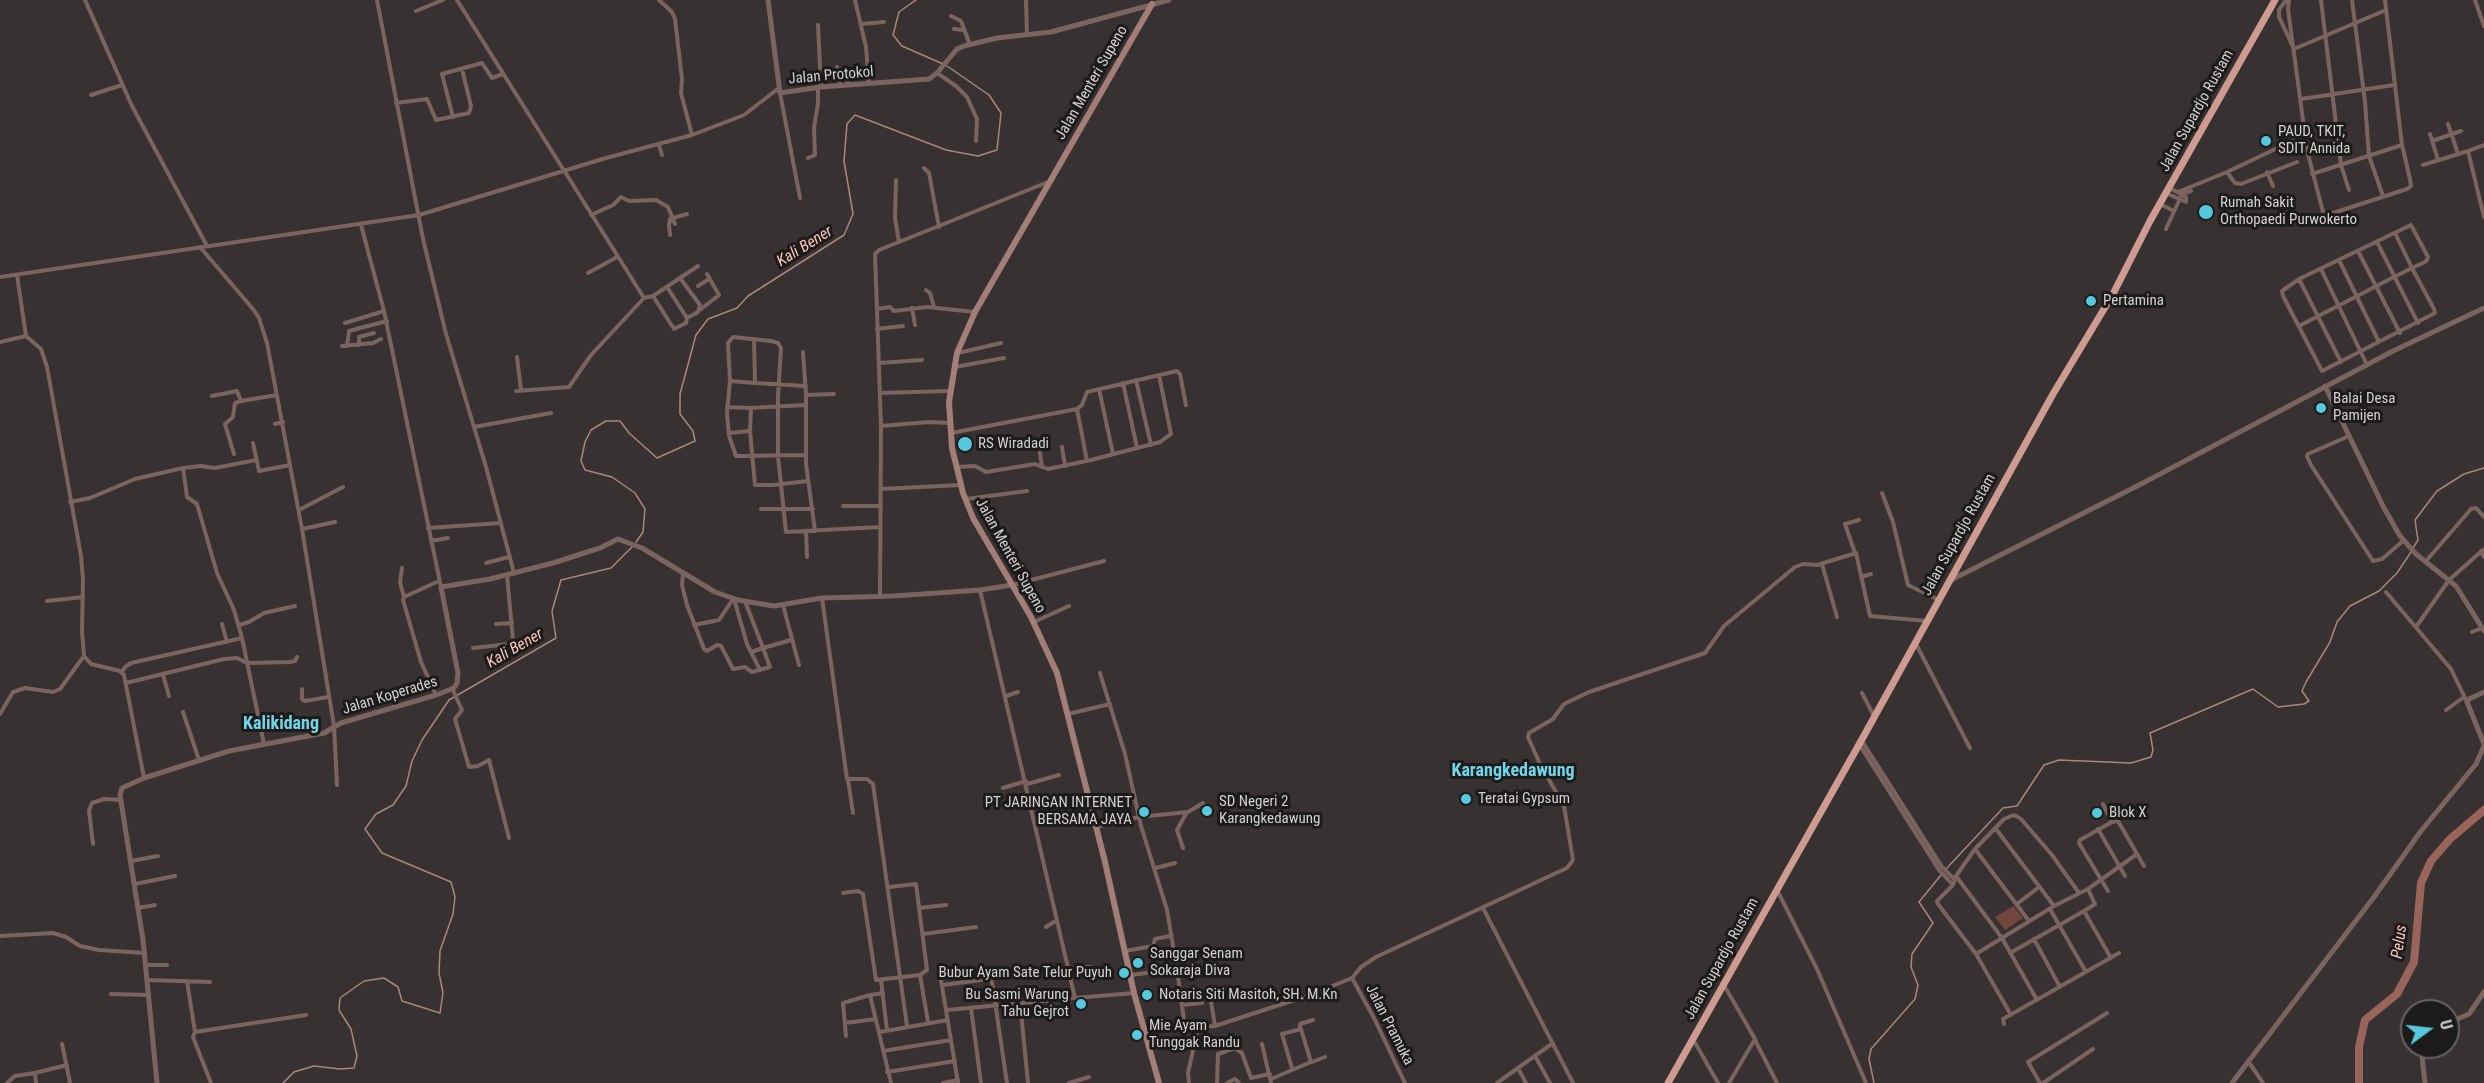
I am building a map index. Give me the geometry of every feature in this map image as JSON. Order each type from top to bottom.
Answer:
[{"type":"highway","name":"Jalan Supardjo Rustam","points":[[1668,1083],[2053,394],[2113,294],[2159,204],[2275,0]]},
{"type":"main road","name":"Jalan Menteri Supeno","points":[[1154,2],[975,312],[957,353],[954,367],[950,391],[950,433],[960,485],[973,518],[1034,622],[1057,673],[1134,993],[1160,1083]]},
{"type":"street","points":[[85,0],[122,85],[207,246]]},
{"type":"street","points":[[376,0],[419,216],[446,334],[514,573]]},
{"type":"street","points":[[416,11],[443,0]]},
{"type":"street","points":[[457,0],[644,298]]},
{"type":"street","points":[[659,0],[672,12],[675,19],[682,79],[681,93],[692,135]]},
{"type":"street","name":"Jalan Protokol","points":[[768,0],[780,90],[925,80],[938,72]]},
{"type":"street","points":[[855,0],[861,24],[869,84]]},
{"type":"street","points":[[1026,0],[1027,35]]},
{"type":"street","points":[[976,141],[977,119],[967,97],[938,72],[957,49],[998,38],[1067,29],[1154,2],[1169,0]]},
{"type":"street","points":[[2279,13],[2288,0]]},
{"type":"street","points":[[2288,0],[2305,135],[2312,174],[2322,210],[2325,213],[2411,186],[2402,145],[2385,0]]},
{"type":"street","points":[[2321,0],[2341,165],[2349,190]]},
{"type":"street","points":[[2352,0],[2369,156],[2383,196]]},
{"type":"street","points":[[2475,0],[2484,26]]},
{"type":"street","points":[[2294,49],[2386,10]]},
{"type":"street","points":[[2279,13],[2289,14]]},
{"type":"street","points":[[2279,13],[2294,49]]},
{"type":"street","points":[[951,16],[958,18],[970,45]]},
{"type":"street","points":[[861,24],[884,22]]},
{"type":"street","points":[[808,158],[814,157],[815,153],[814,128],[819,87],[819,25]]},
{"type":"street","points":[[954,29],[964,30]]},
{"type":"street","points":[[453,117],[442,74],[482,63],[486,65],[492,78],[503,74]]},
{"type":"street","points":[[837,67],[840,86]]},
{"type":"street","points":[[396,103],[425,98],[435,120],[469,113],[471,109],[462,69]]},
{"type":"street","points":[[845,69],[848,85]]},
{"type":"street","points":[[91,94],[122,85]]},
{"type":"street","points":[[2301,99],[2394,85]]},
{"type":"street","points":[[0,277],[419,216],[564,171],[692,135],[744,115],[780,90],[800,198]]},
{"type":"street","points":[[2448,124],[2458,154]]},
{"type":"street","points":[[2432,141],[2461,131]]},
{"type":"street","points":[[2430,134],[2438,160]]},
{"type":"street","points":[[2180,193],[2305,135]]},
{"type":"street","points":[[659,145],[662,154]]},
{"type":"street","points":[[2312,174],[2402,145]]},
{"type":"street","points":[[2423,165],[2484,145]]},
{"type":"street","points":[[2468,151],[2484,217]]},
{"type":"street","points":[[2227,172],[2235,183],[2241,184],[2297,162]]},
{"type":"street","points":[[924,168],[929,173],[939,227]]},
{"type":"street","points":[[2267,172],[2273,186]]},
{"type":"street","points":[[896,180],[895,218],[899,242]]},
{"type":"street","points":[[880,597],[881,426],[874,254],[1048,182]]},
{"type":"street","points":[[2167,190],[2180,193],[2186,197],[2186,202],[2179,200],[2167,190]]},
{"type":"street","points":[[2180,193],[2191,191]]},
{"type":"street","points":[[591,215],[613,205],[622,197],[629,201],[660,201],[668,207],[675,224]]},
{"type":"street","points":[[2166,229],[2179,200]]},
{"type":"street","points":[[2159,204],[2174,211]]},
{"type":"street","points":[[672,218],[687,214]]},
{"type":"street","points":[[670,235],[669,225],[672,218]]},
{"type":"street","points":[[361,225],[387,321],[440,584]]},
{"type":"street","points":[[2299,326],[2376,287],[2412,268],[2428,259],[2414,226],[2411,225],[2394,233],[2377,242],[2321,269],[2299,279],[2282,291],[2320,370],[2400,333],[2434,313],[2434,309],[2412,268],[2394,233]]},
{"type":"street","points":[[2377,242],[2418,323]]},
{"type":"street","points":[[200,247],[259,318],[267,343],[299,510],[334,726],[337,785]]},
{"type":"street","points":[[2358,251],[2400,333]]},
{"type":"street","points":[[588,273],[617,257]]},
{"type":"street","points":[[2339,260],[2379,342]]},
{"type":"street","points":[[517,357],[519,391],[568,387],[591,355],[644,298],[653,296],[698,266]]},
{"type":"street","points":[[2321,269],[2367,365]]},
{"type":"street","points":[[17,275],[26,336],[39,346],[45,357],[82,567],[84,656],[91,664],[122,672]]},
{"type":"street","points":[[653,296],[674,329],[686,323],[687,318],[718,296],[708,276],[698,286]]},
{"type":"street","points":[[680,278],[701,309]]},
{"type":"street","points":[[2299,279],[2341,362]]},
{"type":"street","points":[[667,287],[687,318]]},
{"type":"street","points":[[926,290],[930,293],[934,307]]},
{"type":"street","points":[[877,309],[890,307],[894,311],[934,307],[975,312]]},
{"type":"street","points":[[912,308],[915,325]]},
{"type":"street","points":[[1949,581],[2007,554],[2325,386],[2484,308]]},
{"type":"street","points":[[345,323],[384,311]]},
{"type":"street","points":[[381,339],[345,346],[349,331],[387,321]]},
{"type":"street","points":[[878,329],[903,326]]},
{"type":"street","points":[[359,345],[359,337],[374,333]]},
{"type":"street","points":[[0,342],[26,336]]},
{"type":"street","points":[[786,532],[778,456],[780,345],[771,341],[735,337],[729,341],[730,381],[727,406],[729,433],[736,456],[752,457],[778,456],[805,455]]},
{"type":"street","points":[[754,339],[755,383]]},
{"type":"street","points":[[957,353],[1002,343]]},
{"type":"street","points":[[803,352],[806,386],[805,455],[815,531]]},
{"type":"street","points":[[954,367],[1004,358]]},
{"type":"street","points":[[879,363],[922,360]]},
{"type":"street","points":[[950,433],[1077,409],[1082,405],[1086,393],[1179,372],[1186,405]]},
{"type":"street","points":[[956,467],[975,466],[986,472],[1035,464],[1042,468],[1065,466],[1151,445],[1171,434],[1159,375]]},
{"type":"street","points":[[1136,380],[1151,445]]},
{"type":"street","points":[[730,381],[806,386]]},
{"type":"street","points":[[1123,383],[1137,448]]},
{"type":"street","points":[[2325,386],[2384,508],[2403,541],[2461,591],[2483,629],[2472,632]]},
{"type":"street","points":[[1099,389],[1113,454]]},
{"type":"street","points":[[880,393],[950,391]]},
{"type":"street","points":[[212,396],[237,392],[242,401]]},
{"type":"street","points":[[806,395],[834,394]]},
{"type":"street","points":[[234,454],[225,424],[234,417],[235,403],[278,395]]},
{"type":"street","points":[[727,406],[751,408],[805,405]]},
{"type":"street","points":[[751,408],[750,431],[755,485],[808,481]]},
{"type":"street","points":[[1077,409],[1087,461]]},
{"type":"street","points":[[474,427],[551,413]]},
{"type":"street","points":[[275,424],[283,422]]},
{"type":"street","points":[[881,426],[929,422],[950,423]]},
{"type":"street","points":[[729,433],[750,431]]},
{"type":"street","points":[[2349,436],[2308,454],[2311,465],[2373,561],[2382,559],[2403,541]]},
{"type":"street","points":[[253,443],[259,471],[290,465]]},
{"type":"street","points":[[1062,447],[1065,466]]},
{"type":"street","points":[[1040,453],[1042,468]]},
{"type":"street","points":[[70,502],[90,498],[135,479],[183,468],[201,466],[215,468],[256,460]]},
{"type":"street","points":[[183,468],[187,497],[196,504],[217,573],[243,638],[264,745]]},
{"type":"street","points":[[881,489],[960,485]]},
{"type":"street","points":[[299,510],[343,487]]},
{"type":"street","points":[[965,499],[1028,491]]},
{"type":"street","points":[[1882,493],[1893,522],[1908,585],[1939,600]]},
{"type":"street","points":[[843,506],[880,506]]},
{"type":"street","points":[[2425,562],[2471,509],[2476,508],[2484,517]]},
{"type":"street","points":[[760,509],[813,509]]},
{"type":"street","points":[[1859,520],[1845,524],[1856,553],[1869,614],[1872,617],[1928,621]]},
{"type":"street","points":[[302,529],[335,522]]},
{"type":"street","points":[[428,528],[501,523]]},
{"type":"street","points":[[777,533],[880,527]]},
{"type":"street","points":[[806,531],[807,557]]},
{"type":"street","points":[[431,541],[448,538]]},
{"type":"street","points":[[404,597],[440,584],[507,575],[577,556],[618,538],[642,548],[683,574],[734,598],[774,606],[822,598],[880,597],[980,590],[1012,585],[1104,561]]},
{"type":"street","points":[[2416,627],[2449,580],[2482,550],[2484,557]]},
{"type":"street","points":[[1145,1031],[1215,1026],[1310,995],[1352,978],[1361,967],[1376,957],[1567,868],[1572,862],[1564,806],[1540,764],[1528,737],[1529,733],[1550,722],[1563,704],[1589,692],[1705,653],[1724,626],[1795,567],[1803,564],[1822,564],[1856,553]]},
{"type":"street","points":[[486,563],[509,557]]},
{"type":"street","points":[[1822,564],[1837,617]]},
{"type":"street","points":[[402,568],[400,582],[405,612],[421,662],[436,695]]},
{"type":"street","points":[[683,574],[684,596],[704,650],[720,645],[733,669],[744,666],[750,671],[760,670],[770,667],[745,601]]},
{"type":"street","points":[[1861,577],[1871,574]]},
{"type":"street","points":[[507,575],[514,651]]},
{"type":"street","name":"Jalan Koperades","points":[[121,800],[122,788],[144,778],[229,751],[324,733],[334,726],[454,691],[459,673],[440,584]]},
{"type":"street","points":[[980,590],[1075,998]]},
{"type":"street","points":[[2232,1083],[2374,897],[2421,831],[2476,764],[2484,745],[2466,699],[2451,669],[2386,592]]},
{"type":"street","points":[[47,602],[83,597]]},
{"type":"street","points":[[694,625],[719,620],[734,598]]},
{"type":"street","points":[[734,598],[743,634],[760,670]]},
{"type":"street","points":[[822,598],[853,813]]},
{"type":"street","points":[[783,605],[799,665]]},
{"type":"street","points":[[239,625],[264,613],[295,606]]},
{"type":"street","points":[[1034,622],[1069,606]]},
{"type":"street","points":[[496,624],[512,623]]},
{"type":"street","points":[[222,624],[227,642]]},
{"type":"street","points":[[122,672],[131,663],[243,638]]},
{"type":"street","points":[[751,652],[791,640]]},
{"type":"street","points":[[473,648],[536,641]]},
{"type":"street","points":[[1915,643],[1970,748]]},
{"type":"street","points":[[0,714],[13,692],[25,688],[53,692],[60,689],[84,656]]},
{"type":"street","points":[[126,683],[237,658],[247,663],[290,662],[295,661],[297,657]]},
{"type":"street","points":[[122,672],[144,778]]},
{"type":"street","points":[[1100,673],[1125,754],[1139,817],[1167,910],[1185,1028]]},
{"type":"street","points":[[163,675],[169,696]]},
{"type":"street","points":[[302,689],[304,701],[328,697]]},
{"type":"street","points":[[454,691],[462,710],[455,719],[456,726],[469,767],[478,766],[489,760],[509,838]]},
{"type":"street","points":[[1006,696],[1018,692]]},
{"type":"street","points":[[2446,710],[2484,692]]},
{"type":"street","points":[[1862,693],[1874,717]]},
{"type":"street","points":[[1068,714],[1110,704]]},
{"type":"street","points":[[183,712],[199,760]]},
{"type":"street","points":[[1860,742],[1940,868],[1954,880],[2002,938],[2037,1000]]},
{"type":"street","points":[[1003,788],[1059,776]]},
{"type":"street","points":[[848,780],[867,779],[873,782],[908,1026]]},
{"type":"street","points":[[1091,807],[1135,798]]},
{"type":"street","points":[[93,844],[89,810],[92,803],[104,799],[121,800],[145,953],[157,1083]]},
{"type":"street","points":[[1095,827],[1139,817],[1188,812],[1203,803]]},
{"type":"street","points":[[2103,804],[2112,822]]},
{"type":"street","points":[[1183,848],[1177,830],[1188,812]]},
{"type":"street","points":[[2012,1015],[1976,954],[1938,904],[1938,900],[1975,849],[2010,816],[2021,819],[2079,893]]},
{"type":"street","points":[[2108,891],[2078,841],[2112,822],[2119,822],[2144,866]]},
{"type":"street","points":[[1996,829],[2052,907],[2086,972]]},
{"type":"street","points":[[2098,829],[2125,876]]},
{"type":"street","points":[[1975,849],[2030,921]]},
{"type":"street","points":[[1976,954],[2052,907],[2088,889],[2137,854]]},
{"type":"street","points":[[131,861],[158,856]]},
{"type":"street","points":[[1156,868],[1175,863]]},
{"type":"street","points":[[135,884],[175,876]]},
{"type":"street","points":[[843,893],[858,891],[863,894],[876,980],[920,975],[927,970],[916,884],[889,887]]},
{"type":"street","points":[[2017,904],[2039,887]]},
{"type":"street","points":[[1777,889],[1817,969],[1866,1083]]},
{"type":"street","points":[[2010,953],[2095,904],[2088,889]]},
{"type":"street","points":[[138,908],[155,905]]},
{"type":"street","points":[[919,908],[946,905]]},
{"type":"street","points":[[1483,908],[1573,1083]]},
{"type":"street","points":[[2084,911],[2111,958]]},
{"type":"street","points":[[1046,927],[1057,920]]},
{"type":"street","points":[[923,934],[976,927]]},
{"type":"street","points":[[0,936],[53,933],[66,937],[80,946],[99,950],[145,953]]},
{"type":"street","points":[[1125,951],[1153,946],[1155,939],[1170,936]]},
{"type":"street","points":[[2034,939],[2060,987]]},
{"type":"street","points":[[2004,1024],[2003,1019],[2119,953]]},
{"type":"street","points":[[146,965],[167,965]]},
{"type":"street","points":[[1068,968],[1090,967]]},
{"type":"street","points":[[1131,975],[1177,969]]},
{"type":"street","points":[[940,974],[958,1082],[943,1083]]},
{"type":"street","points":[[920,975],[928,1023]]},
{"type":"street","name":"Jalan Pramuka","points":[[1352,978],[1405,1083]]},
{"type":"street","points":[[147,980],[210,982]]},
{"type":"street","points":[[881,980],[887,1030]]},
{"type":"street","points":[[943,984],[990,980],[996,1005],[1006,1083]]},
{"type":"street","points":[[187,981],[195,1032],[193,1037],[211,1083]]},
{"type":"street","points":[[1724,985],[1777,1083]]},
{"type":"street","points":[[1209,989],[1215,1026]]},
{"type":"street","points":[[2460,1018],[2469,1014],[2484,992]]},
{"type":"street","points":[[846,1036],[843,1004],[845,1001],[883,993]]},
{"type":"street","points":[[947,1010],[1134,993]]},
{"type":"street","points":[[111,994],[148,995]]},
{"type":"street","points":[[870,995],[891,1083]]},
{"type":"street","points":[[1020,1002],[1028,1083]]},
{"type":"street","points":[[1022,1014],[1031,1003]]},
{"type":"street","points":[[1182,1005],[1202,1003]]},
{"type":"street","points":[[971,1008],[981,1083]]},
{"type":"street","points":[[2093,1049],[2041,1083],[2028,1062],[2107,1014]]},
{"type":"street","points":[[195,1032],[306,1015]]},
{"type":"street","points":[[845,1023],[876,1019]]},
{"type":"street","points":[[880,1032],[948,1020]]},
{"type":"street","points":[[1311,1062],[1300,1024],[1313,1020]]},
{"type":"street","points":[[1188,1083],[1198,1027]]},
{"type":"street","points":[[1292,1068],[1282,1035],[1300,1029]]},
{"type":"street","points":[[1694,1039],[1718,1083]]},
{"type":"street","points":[[1729,1083],[1755,1039]]},
{"type":"street","points":[[883,1051],[951,1041]]},
{"type":"street","points":[[1500,1082],[1553,1042]]},
{"type":"street","points":[[62,1044],[70,1083]]},
{"type":"street","points":[[1262,1044],[1271,1079]]},
{"type":"street","points":[[1217,1083],[1218,1054],[1235,1048],[1242,1053],[1251,1078],[1271,1079],[1291,1072],[1292,1068],[1325,1057]]},
{"type":"street","points":[[1535,1056],[1550,1083]]},
{"type":"street","points":[[2422,1059],[2425,1083]]},
{"type":"street","points":[[887,1072],[955,1061]]},
{"type":"street","points":[[2248,1061],[2263,1083]]},
{"type":"street","points":[[7,1083],[15,1076],[67,1065]]},
{"type":"street","points":[[1518,1068],[1526,1083]]},
{"type":"street","points":[[35,1072],[36,1083]]},
{"type":"street","points":[[1070,1083],[1089,1077]]},
{"type":"street","points":[[1227,1083],[1235,1079],[1239,1083]]},
{"type":"shaded area","points":[[2013,906],[2023,918],[2005,930],[1995,917]]},
{"type":"waterway","name":"Kali Bener","points":[[916,0],[899,12],[893,35],[902,46],[943,64]]},
{"type":"waterway","name":"Kali Bener","points":[[636,542],[643,532],[645,509],[635,493],[612,477],[585,470],[581,461],[585,442],[591,430],[606,421],[620,421],[629,433],[657,458],[695,441],[693,431],[680,414],[680,394],[696,335],[708,319],[737,308],[748,296],[844,235],[853,214],[844,161],[847,124],[855,115],[946,150],[978,156],[997,150],[1001,113],[989,95],[947,66]]},
{"type":"waterway","points":[[2413,548],[2418,540],[2415,520],[2437,491],[2464,474],[2484,468]]},
{"type":"waterway","name":"Kali Bener","points":[[283,1083],[294,1072],[314,1066],[354,1068],[357,1056],[351,1029],[339,1010],[340,998],[364,981],[384,978],[398,987],[402,1001],[440,1013],[443,993],[439,973],[440,951],[453,914],[455,897],[451,882],[382,853],[365,829],[376,814],[393,805],[406,786],[412,761],[422,740],[449,700],[556,638],[552,611],[561,580],[611,568],[633,546]]},
{"type":"waterway","points":[[1946,869],[2003,808],[2017,806],[2044,765],[2059,760],[2131,763],[2151,757],[2153,750],[2150,733],[2253,689],[2278,707],[2304,704],[2309,701],[2302,691],[2330,642],[2337,622],[2350,606],[2379,591],[2397,573],[2411,552]]},
{"type":"waterway","name":"Pelus","points":[[2359,1083],[2359,1047],[2365,1020],[2397,994],[2414,962],[2421,883],[2431,861],[2450,839],[2484,810]]},
{"type":"waterway","points":[[1874,1083],[1869,1059],[1871,1049],[1915,999],[1918,985],[1911,967],[1912,954],[1933,923],[1919,902],[1941,875]]},
{"type":"place","name":"PAUD, TKIT, SDIT Annida","points":[[2266,141]]},
{"type":"place","name":"Rumah Sakit Orthopaedi Purwokerto","points":[[2206,212]]},
{"type":"place","name":"Pertamina","points":[[2091,301]]},
{"type":"place","name":"Balai Desa Pamijen","points":[[2321,408]]},
{"type":"place","name":"RS Wiradadi","points":[[965,444]]},
{"type":"place","name":"Teratai Gypsum","points":[[1466,799]]},
{"type":"place","name":"SD Negeri 2 Karangkedawung","points":[[1207,811]]},
{"type":"place","name":"PT JARINGAN INTERNET BERSAMA JAYA","points":[[1144,812]]},
{"type":"place","name":"Blok X","points":[[2097,813]]},
{"type":"place","name":"Sanggar Senam Sokaraja Diva","points":[[1138,963]]},
{"type":"place","name":"Bubur Ayam Sate Telur Puyuh","points":[[1124,973]]},
{"type":"place","name":"Notaris Siti Masitoh, SH. M.Kn","points":[[1147,995]]},
{"type":"place","name":"Bu Sasmi Warung Tahu Gejrot","points":[[1081,1004]]},
{"type":"place","name":"Mie Ayam Tunggak Randu","points":[[1137,1035]]},
{"type":"district","name":"Kalikidang","points":[[281,724]]},
{"type":"district","name":"Karangkedawung","points":[[1513,771]]}]
